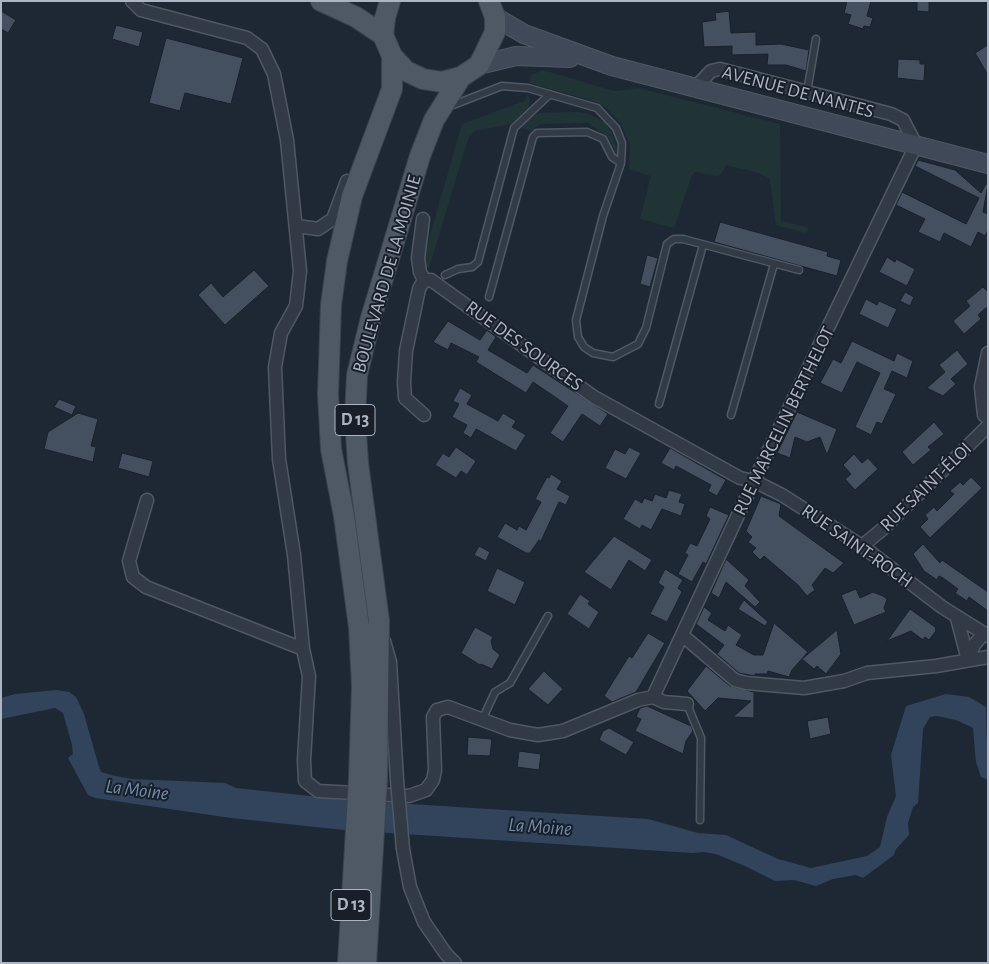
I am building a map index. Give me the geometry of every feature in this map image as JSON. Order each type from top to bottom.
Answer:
[{"type":"main road","points":[[321,1],[356,17],[383,35]]},
{"type":"main road","points":[[390,1],[383,35],[392,56],[406,71],[423,79],[442,82],[461,77],[480,65],[495,32],[492,9]]},
{"type":"main road","name":"AVENUE DE NANTES","points":[[492,9],[524,34],[598,61],[988,164]]},
{"type":"main road","name":"BOULEVARD DE LA MOINIE","points":[[368,779],[359,628],[344,516],[331,449],[328,394],[331,305],[337,261],[352,196],[392,89],[392,56]]},
{"type":"main road","name":"AVENUE DE NANTES","points":[[480,65],[516,56],[551,56],[598,61]]},
{"type":"main road","name":"BOULEVARD DE LA MOINIE","points":[[368,779],[379,621],[358,463],[355,418],[357,375],[371,318],[420,156],[434,120],[461,77]]},
{"type":"main road","name":"D 13","points":[[366,963],[364,847],[368,779]]},
{"type":"main road","name":"D 13","points":[[348,963],[364,847]]},
{"type":"street","points":[[132,1],[141,10],[247,38],[262,49],[274,74],[287,140],[300,271],[296,306],[281,333],[275,367],[279,459],[294,555],[303,649],[309,676],[304,760],[305,781],[318,790],[409,796],[426,790],[433,780],[435,770],[433,717],[438,710],[448,707],[510,730],[538,735],[563,731],[638,700],[653,697],[664,702],[687,704]]},
{"type":"street","points":[[696,88],[711,71],[720,69],[891,114],[903,120],[916,145]]},
{"type":"street","points":[[297,226],[318,229],[333,219],[357,156],[374,136]]},
{"type":"street","name":"RUE MARCELIN BERTHELOT","points":[[653,697],[754,481],[916,145]]},
{"type":"street","points":[[423,219],[418,258],[420,272],[424,280],[419,289],[406,351],[404,382],[405,398],[424,415]]},
{"type":"street","name":"RUE DES SOURCES","points":[[424,280],[436,281],[594,396],[740,478],[754,481]]},
{"type":"street","points":[[988,352],[981,387],[984,415],[988,419]]},
{"type":"street","name":"RUE SAINT-ÉLOI","points":[[862,546],[884,528],[988,426]]},
{"type":"street","name":"RUE SAINT-ROCH","points":[[754,481],[782,495],[862,546],[957,618],[986,635],[974,645],[968,660]]},
{"type":"street","points":[[147,500],[129,561],[133,578],[146,587],[303,649]]},
{"type":"street","points":[[957,618],[968,660]]},
{"type":"street","points":[[379,621],[390,662],[403,849],[410,887],[424,922],[446,954],[456,963]]},
{"type":"street","points":[[682,634],[735,680],[757,685],[804,688],[844,681],[867,673],[936,666],[988,657]]},
{"type":"lane","points":[[807,92],[816,39]]},
{"type":"lane","points":[[446,100],[453,105],[502,86],[528,88],[597,108],[616,128],[622,143],[621,163],[603,216],[576,320],[578,337],[584,347],[599,355],[613,357],[638,344],[646,328],[667,244],[674,239],[799,270]]},
{"type":"lane","points":[[444,275],[458,269],[472,267],[478,262],[514,128],[550,94]]},
{"type":"lane","points":[[489,297],[533,137],[537,133],[587,132],[603,138],[612,157],[621,163]]},
{"type":"lane","points":[[660,404],[703,245]]},
{"type":"lane","points":[[731,415],[774,264]]},
{"type":"lane","points":[[482,720],[495,692],[510,683],[548,616]]},
{"type":"lane","points":[[687,704],[701,738],[700,820]]},
{"type":"green space","points":[[543,70],[614,91],[638,88],[780,124],[781,221],[809,228],[806,233],[776,225],[770,179],[759,173],[726,165],[721,174],[717,176],[695,172],[692,175],[674,228],[640,219],[651,176],[629,169],[630,144],[621,124],[608,109],[593,101],[529,83],[531,75]]},
{"type":"green space","points":[[527,94],[530,99],[529,108],[511,124],[474,131],[468,139],[429,268],[422,263],[462,124],[525,101]]},
{"type":"green space","points":[[579,112],[591,115],[606,123],[612,133],[618,152],[617,157],[607,136],[588,123],[540,124],[531,131],[519,127],[538,113]]},
{"type":"water","name":"La Moine","points":[[56,690],[69,692],[76,697],[84,714],[101,772],[115,776],[132,779],[225,783],[236,788],[346,800],[648,819],[698,833],[726,835],[778,859],[811,868],[867,856],[880,847],[887,817],[896,796],[891,755],[906,706],[946,694],[969,697],[986,707],[988,780],[981,777],[976,762],[973,728],[956,720],[937,716],[930,717],[923,729],[918,803],[913,807],[908,823],[909,835],[896,849],[894,855],[863,878],[856,875],[833,879],[816,886],[794,880],[775,881],[716,854],[704,852],[692,853],[344,830],[231,818],[95,798],[88,795],[68,758],[73,754],[72,745],[63,713],[55,708],[1,719],[1,698],[15,694]]},
{"type":"building","points":[[847,1],[871,1],[867,16],[873,18],[870,27],[864,26],[863,29],[848,24],[851,15],[844,13]]},
{"type":"building","points":[[917,1],[929,1],[929,12],[917,11]]},
{"type":"building","points":[[1,11],[16,20],[8,33],[1,29]]},
{"type":"building","points":[[729,11],[731,33],[756,32],[756,45],[781,44],[809,50],[806,71],[786,65],[767,65],[768,54],[732,55],[732,46],[704,47],[702,22],[716,20],[715,13]]},
{"type":"building","points":[[116,25],[143,32],[139,47],[112,39]]},
{"type":"building","points":[[166,38],[243,58],[231,104],[185,93],[180,111],[149,103]]},
{"type":"building","points":[[988,45],[988,75],[975,53]]},
{"type":"building","points":[[898,59],[920,60],[920,64],[925,64],[924,81],[897,78]]},
{"type":"building","points":[[918,160],[955,170],[981,193],[986,184],[988,184],[983,212],[988,214],[988,230],[985,236],[978,232],[971,247],[944,233],[940,242],[918,232],[925,219],[896,205],[902,192],[966,224],[979,198],[915,166]]},
{"type":"building","points":[[720,222],[828,252],[827,256],[841,260],[837,276],[714,242]]},
{"type":"building","points":[[647,255],[658,258],[650,287],[640,284]]},
{"type":"building","points":[[887,257],[895,262],[896,259],[915,269],[907,286],[879,272]]},
{"type":"building","points":[[254,270],[269,286],[225,325],[198,295],[211,283],[223,297]]},
{"type":"building","points":[[983,287],[988,292],[988,306],[978,315],[981,319],[964,334],[953,321],[970,306],[966,301]]},
{"type":"building","points":[[905,292],[914,297],[910,306],[900,301]]},
{"type":"building","points":[[866,299],[877,305],[879,301],[897,309],[888,328],[859,314]]},
{"type":"building","points":[[448,321],[480,340],[487,330],[496,337],[488,350],[527,373],[533,365],[608,414],[600,426],[582,414],[563,442],[550,433],[568,406],[533,382],[526,393],[476,362],[479,357],[451,343],[448,350],[433,342]]},
{"type":"building","points":[[852,341],[894,361],[897,353],[913,361],[907,378],[892,371],[884,389],[896,394],[882,424],[877,422],[871,435],[855,427],[880,373],[857,362],[842,393],[820,383],[833,359],[841,363]]},
{"type":"building","points":[[957,350],[968,364],[951,379],[956,384],[943,396],[927,388],[945,372],[939,365]]},
{"type":"building","points":[[460,388],[472,395],[467,404],[498,421],[503,413],[516,421],[512,427],[526,435],[516,451],[476,429],[471,438],[463,433],[467,425],[452,417],[459,404],[453,401]]},
{"type":"building","points":[[59,399],[76,406],[72,415],[54,407]]},
{"type":"building","points":[[797,412],[837,429],[827,455],[820,437],[807,442],[795,437],[790,458],[777,453]]},
{"type":"building","points":[[78,413],[98,419],[91,446],[96,447],[93,462],[44,449],[48,432]]},
{"type":"building","points":[[934,422],[944,434],[928,447],[931,450],[913,465],[902,452]]},
{"type":"building","points":[[456,447],[476,461],[467,475],[461,471],[456,478],[435,465],[443,453],[449,457]]},
{"type":"building","points":[[629,447],[641,453],[626,479],[605,468],[615,449],[625,454]]},
{"type":"building","points":[[670,448],[726,480],[717,496],[708,491],[711,485],[676,466],[674,470],[661,463]]},
{"type":"building","points":[[122,453],[153,461],[149,477],[118,468]]},
{"type":"building","points":[[854,454],[862,463],[868,458],[878,469],[855,490],[845,479],[851,474],[843,465]]},
{"type":"building","points":[[551,474],[562,481],[557,489],[570,496],[566,505],[559,502],[541,541],[539,540],[530,553],[526,553],[497,537],[505,523],[517,530],[519,526],[526,530],[541,502],[535,499],[547,477],[549,478]]},
{"type":"building","points":[[971,477],[982,488],[930,538],[920,527],[928,519],[925,515],[934,507],[937,511],[954,494],[950,491],[960,482],[963,485]]},
{"type":"building","points":[[669,490],[682,494],[679,502],[685,504],[681,516],[662,509],[651,530],[642,525],[640,529],[623,519],[635,499],[642,503],[644,498],[652,501],[655,494],[666,498]]},
{"type":"building","points":[[761,496],[781,504],[779,516],[844,563],[833,573],[825,568],[812,585],[815,590],[807,596],[798,585],[764,556],[760,560],[752,552],[756,548],[748,542],[752,537],[746,531]]},
{"type":"building","points":[[710,507],[729,515],[706,564],[703,562],[692,582],[678,574],[688,555],[685,553],[690,543],[697,546],[710,519],[706,516]]},
{"type":"building","points":[[614,536],[652,560],[645,571],[629,560],[611,590],[584,572]]},
{"type":"building","points":[[923,544],[940,563],[942,560],[988,592],[988,611],[969,597],[967,601],[955,593],[958,589],[943,578],[939,576],[937,580],[924,571],[913,554]]},
{"type":"building","points":[[479,546],[490,552],[486,561],[474,555]]},
{"type":"building","points":[[726,559],[749,580],[745,586],[760,602],[755,607],[726,582],[719,598],[711,593]]},
{"type":"building","points":[[497,568],[525,582],[515,605],[487,591]]},
{"type":"building","points":[[665,569],[683,580],[678,588],[682,592],[667,622],[650,614],[664,587],[658,583]]},
{"type":"building","points":[[856,589],[860,598],[873,592],[887,599],[884,608],[886,612],[854,625],[841,595]]},
{"type":"building","points":[[580,594],[590,601],[588,604],[599,612],[589,629],[567,614]]},
{"type":"building","points":[[744,600],[768,622],[765,626],[738,609]]},
{"type":"building","points":[[704,607],[712,613],[708,620],[725,631],[728,625],[742,635],[736,645],[754,655],[763,655],[774,623],[808,652],[792,670],[789,677],[768,671],[767,674],[755,674],[755,676],[739,673],[717,654],[724,645],[696,624]]},
{"type":"building","points":[[910,609],[935,627],[936,631],[929,640],[925,637],[923,640],[911,631],[887,641]]},
{"type":"building","points":[[475,627],[493,637],[491,641],[493,649],[500,655],[492,669],[480,665],[461,653]]},
{"type":"building","points":[[837,630],[841,654],[826,674],[817,666],[814,669],[802,659]]},
{"type":"building","points":[[648,633],[665,643],[636,692],[612,702],[604,696],[629,656],[632,658]]},
{"type":"building","points":[[706,666],[730,686],[754,692],[754,718],[733,717],[751,701],[718,698],[705,711],[687,691]]},
{"type":"building","points":[[544,671],[563,689],[548,705],[528,689]]},
{"type":"building","points":[[647,706],[691,726],[693,731],[686,741],[683,754],[635,731],[641,719],[636,717],[640,708]]},
{"type":"building","points":[[828,717],[831,734],[810,739],[807,721]]},
{"type":"building","points":[[609,728],[634,742],[626,755],[599,740],[603,731]]},
{"type":"building","points":[[468,737],[492,739],[490,756],[467,755]]},
{"type":"building","points":[[519,751],[541,754],[539,770],[517,767]]}]
